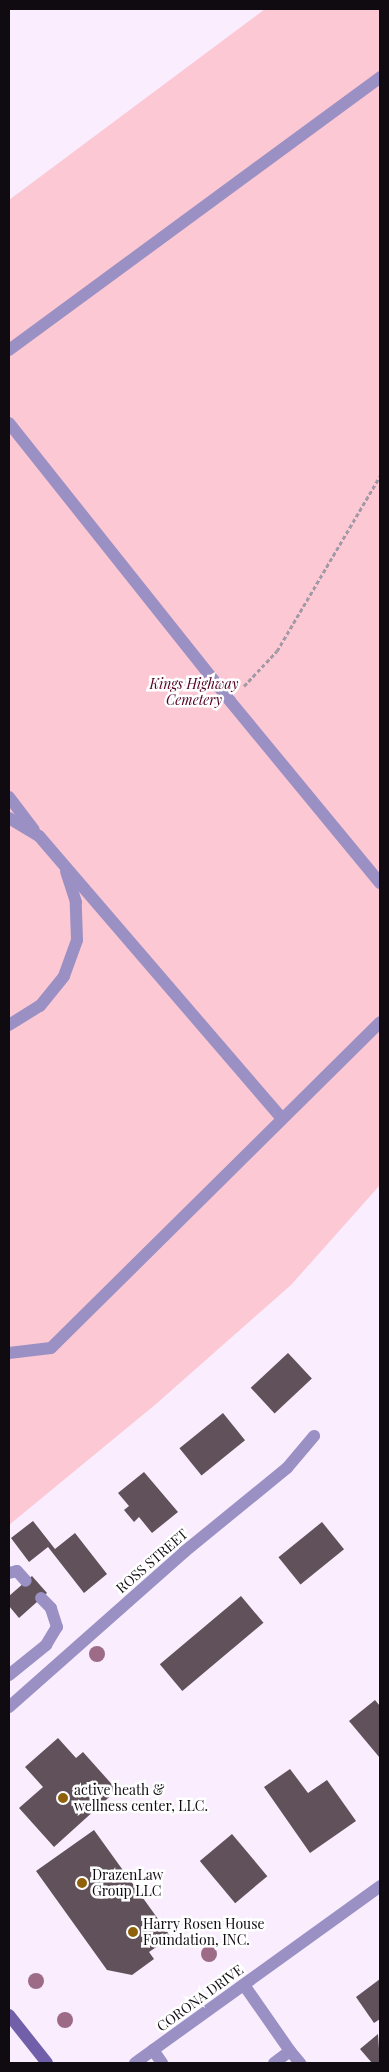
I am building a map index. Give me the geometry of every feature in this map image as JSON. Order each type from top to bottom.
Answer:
[{"type":"main road","points":[[9,2015],[47,2063]]},
{"type":"street","points":[[9,350],[380,77]]},
{"type":"street","points":[[9,422],[230,701],[380,883]]},
{"type":"street","points":[[9,797],[39,836],[282,1119]]},
{"type":"street","points":[[9,818],[39,836]]},
{"type":"street","points":[[9,1025],[40,1006],[64,976],[77,940],[76,902],[64,865]]},
{"type":"street","points":[[9,1353],[50,1348],[380,1022]]},
{"type":"street","name":"ROSS STREET","points":[[9,1707],[184,1552],[287,1468],[314,1436]]},
{"type":"street","points":[[9,1573],[17,1571],[26,1581]]},
{"type":"street","points":[[9,1675],[46,1645],[57,1626],[51,1608],[41,1598]]},
{"type":"street","name":"CORONA DRIVE","points":[[135,2063],[380,1886]]},
{"type":"street","points":[[244,1985],[300,2063]]},
{"type":"street","points":[[153,2050],[162,2063]]},
{"type":"street","points":[[274,2063],[290,2051]]},
{"type":"path","points":[[230,701],[277,651],[380,476]]},
{"type":"green space","name":"Kings Highway Cemetery","points":[[265,9],[380,9],[380,1185],[291,1285],[156,1404],[9,1525],[9,200]]},
{"type":"building","points":[[288,1353],[312,1379],[275,1413],[251,1388]]},
{"type":"building","points":[[223,1413],[245,1440],[202,1475],[179,1448]]},
{"type":"building","points":[[144,1472],[178,1512],[152,1533],[139,1517],[134,1522],[124,1510],[129,1506],[118,1493]]},
{"type":"building","points":[[33,1521],[55,1549],[75,1533],[107,1574],[84,1593],[48,1547],[29,1562],[11,1538]]},
{"type":"building","points":[[322,1522],[344,1549],[301,1584],[278,1557]]},
{"type":"building","points":[[32,1576],[47,1593],[19,1618],[9,1606],[9,1596]]},
{"type":"building","points":[[241,1596],[263,1623],[182,1691],[160,1664]]},
{"type":"building","points":[[375,1700],[380,1706],[380,1758],[349,1721]]},
{"type":"building","points":[[58,1738],[76,1758],[83,1752],[117,1790],[54,1847],[19,1808],[43,1787],[25,1767]]},
{"type":"building","points":[[290,1769],[308,1793],[327,1780],[356,1821],[310,1853],[264,1787]]},
{"type":"building","points":[[94,1830],[171,1937],[149,1952],[154,1959],[132,1975],[107,1970],[36,1871]]},
{"type":"building","points":[[232,1834],[267,1876],[235,1903],[200,1861]]},
{"type":"building","points":[[380,1979],[380,2019],[374,2023],[356,1997]]},
{"type":"building","points":[[378,2034],[380,2063],[372,2063],[360,2049]]},
{"type":"place","name":"active heath & wellness center, LLC.","points":[[63,1798]]},
{"type":"place","name":"DrazenLaw Group LLC","points":[[82,1883]]},
{"type":"place","name":"Harry Rosen House Foundation, INC.","points":[[133,1932]]}]
